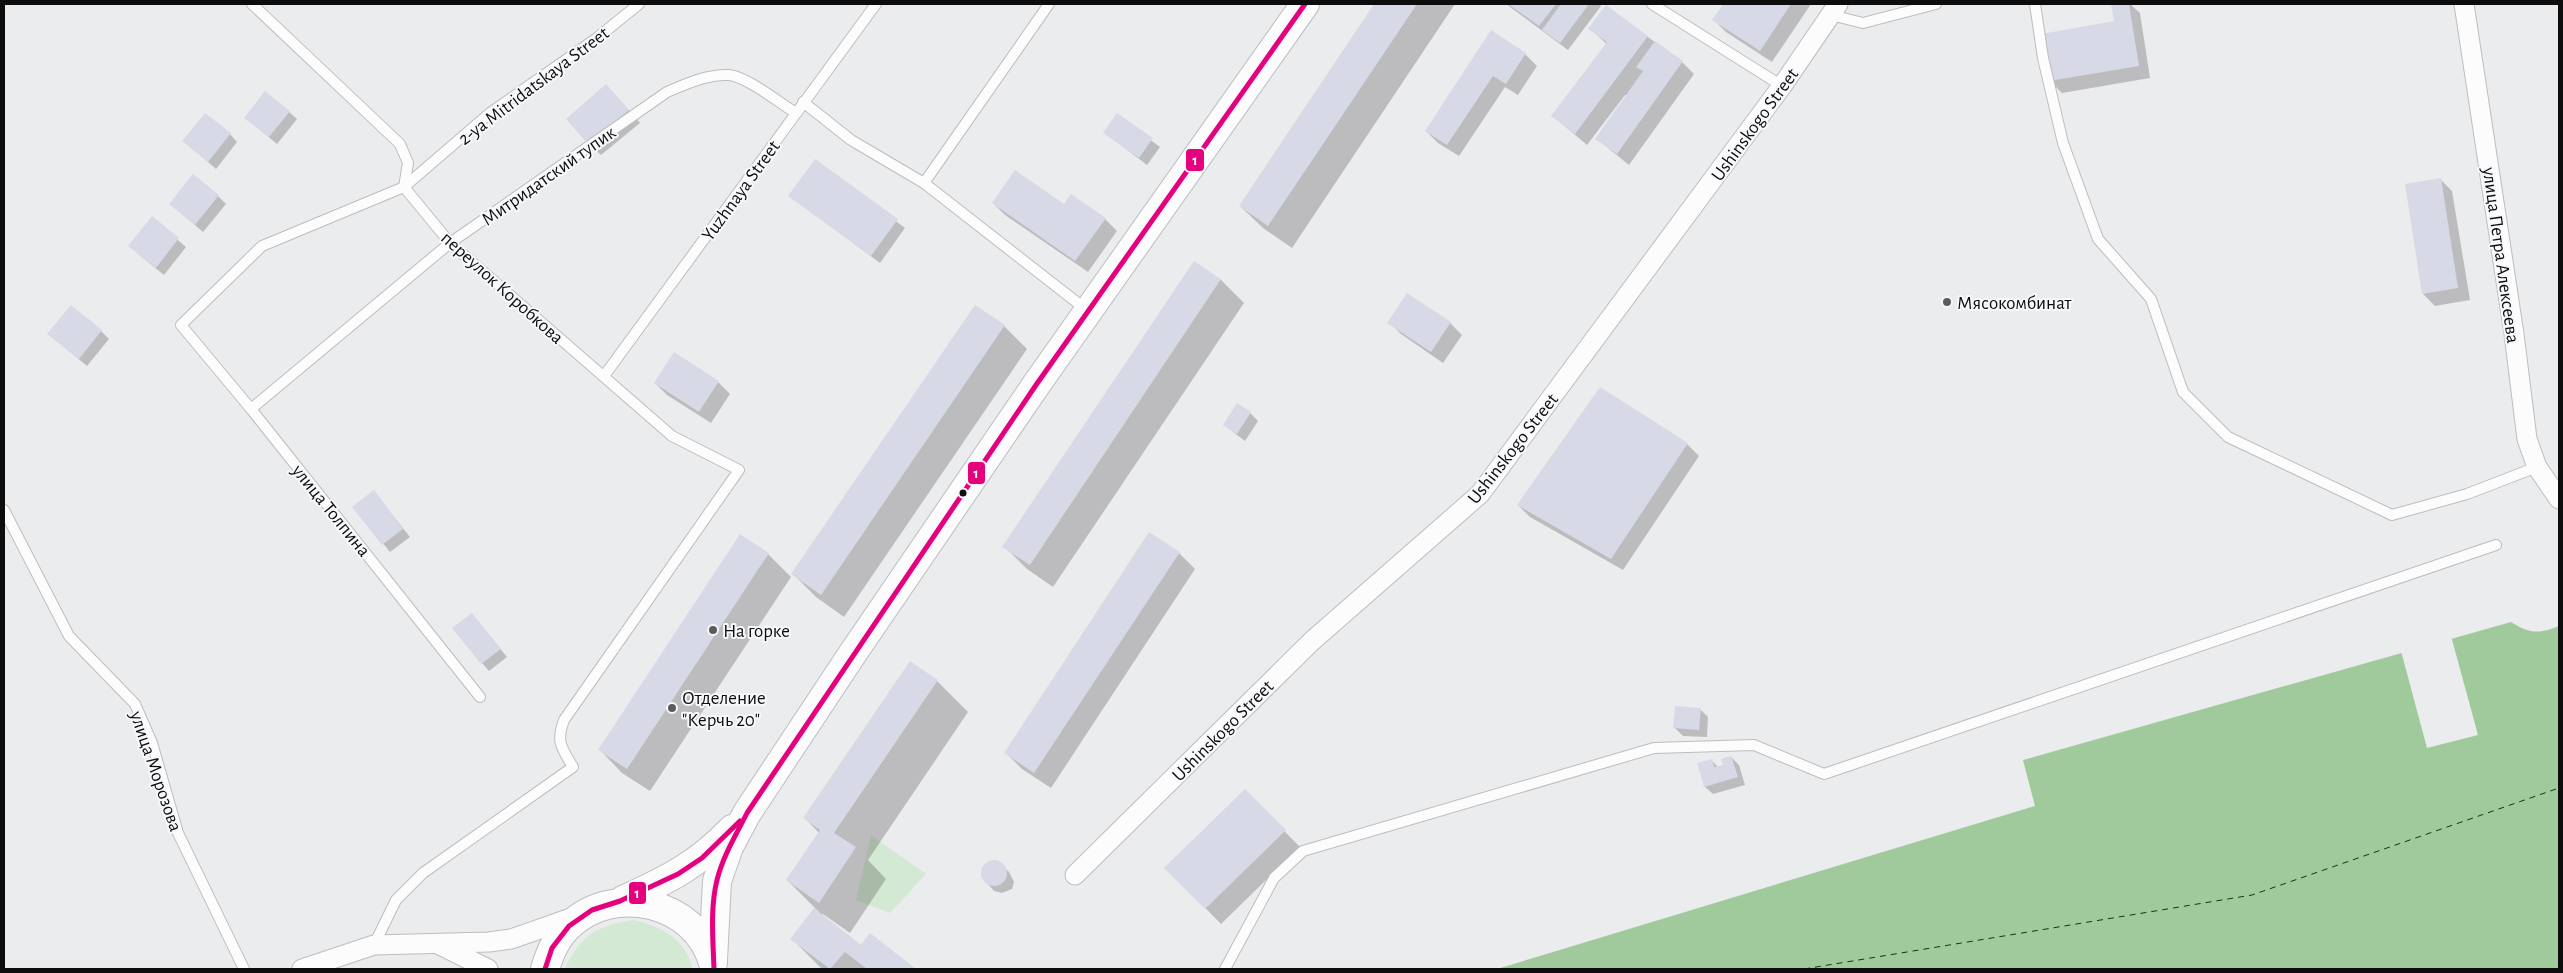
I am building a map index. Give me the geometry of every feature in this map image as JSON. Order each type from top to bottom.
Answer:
[{"type":"main road","points":[[713,965],[717,881],[729,846],[747,813],[853,653],[1088,311],[1306,4]]},
{"type":"main road","points":[[545,969],[552,948],[569,926],[592,910],[620,901],[678,874],[702,858],[747,813]]},
{"type":"main road","points":[[620,901],[650,903],[677,915],[699,934],[713,965]]},
{"type":"street","name":"улица Петра Алексеева","points":[[2464,4],[2528,439],[2537,467],[2559,499]]},
{"type":"street","name":"Ushinskogo Street","points":[[1075,874],[1312,641],[1480,494],[1782,86],[1835,9]]},
{"type":"street","points":[[302,969],[374,944],[489,942],[511,939],[592,910]]},
{"type":"street","points":[[434,942],[488,969]]},
{"type":"lane","points":[[252,4],[400,144],[408,163],[404,187]]},
{"type":"lane","name":"2-ya Mitridatskaya Street","points":[[181,326],[262,246],[404,187],[490,113],[597,38],[639,4]]},
{"type":"lane","name":"Yuzhnaya Street","points":[[604,376],[876,4]]},
{"type":"lane","points":[[924,183],[1048,4]]},
{"type":"lane","points":[[1652,4],[1782,86]]},
{"type":"lane","points":[[1835,9],[1864,23],[1936,4]]},
{"type":"lane","points":[[2035,4],[2043,58],[2063,142],[2098,239],[2151,299],[2183,392],[2228,438],[2392,515],[2467,494],[2537,467]]},
{"type":"lane","name":"Митридатский тупик","points":[[251,409],[450,243],[667,92],[698,79],[730,75],[743,80],[796,113]]},
{"type":"lane","points":[[803,102],[851,140],[924,183],[1088,311]]},
{"type":"lane","name":"переулок Коробкова","points":[[374,944],[396,900],[423,874],[573,767],[563,751],[558,736],[564,720],[739,470],[672,436],[450,243],[404,187]]},
{"type":"lane","name":"улица Толпина","points":[[181,326],[251,409],[480,697]]},
{"type":"lane","name":"улица Морозова","points":[[4,510],[69,636],[135,704],[152,743],[178,833],[244,969]]},
{"type":"lane","points":[[1225,969],[1274,878],[1303,851],[1654,748],[1754,745],[1824,774],[2496,545]]},
{"type":"shaded area","points":[[2511,622],[2535,632],[2559,626],[2559,969],[1497,969],[2035,806],[2023,760]]},
{"type":"shaded area","points":[[871,835],[926,874],[890,913],[856,900]]},
{"type":"shaded area","points":[[633,920],[654,926],[671,936],[684,949],[693,969],[565,969],[577,948],[591,934],[610,925]]},
{"type":"pier","points":[[2451,636],[2478,735],[2427,748],[2401,651]]},
{"type":"building","points":[[1374,4],[1417,4],[1268,226],[1239,206]]},
{"type":"building","points":[[1508,4],[1556,4],[1539,26]]},
{"type":"building","points":[[1561,4],[1589,4],[1560,43],[1542,30]]},
{"type":"building","points":[[1723,4],[1791,4],[1760,51],[1712,20]]},
{"type":"building","points":[[2111,4],[2129,4],[2139,66],[2049,81],[2041,34],[2114,21]]},
{"type":"building","points":[[1606,5],[1648,36],[1575,134],[1551,116],[1607,42],[1588,29]]},
{"type":"building","points":[[1491,30],[1526,53],[1506,84],[1493,76],[1447,145],[1425,131]]},
{"type":"building","points":[[1655,41],[1683,61],[1617,154],[1595,139],[1643,71],[1636,67]]},
{"type":"building","points":[[606,84],[629,110],[588,144],[566,119]]},
{"type":"building","points":[[265,91],[290,111],[269,137],[244,118]]},
{"type":"building","points":[[205,113],[231,133],[208,162],[182,141]]},
{"type":"building","points":[[1117,113],[1153,138],[1139,158],[1103,133]]},
{"type":"building","points":[[815,159],[898,219],[871,256],[788,196]]},
{"type":"building","points":[[1015,170],[1064,204],[1071,194],[1106,218],[1075,261],[992,203]]},
{"type":"building","points":[[193,174],[219,195],[195,225],[169,204]]},
{"type":"building","points":[[2441,178],[2458,288],[2422,294],[2405,184]]},
{"type":"building","points":[[152,216],[179,238],[156,268],[128,246]]},
{"type":"building","points":[[1194,261],[1221,279],[1030,565],[1002,547]]},
{"type":"building","points":[[1407,293],[1451,322],[1431,352],[1387,323]]},
{"type":"building","points":[[71,305],[102,330],[79,359],[47,334]]},
{"type":"building","points":[[975,305],[1005,325],[821,595],[791,574]]},
{"type":"building","points":[[674,352],[719,381],[699,412],[654,383]]},
{"type":"building","points":[[1600,387],[1688,443],[1611,559],[1517,505]]},
{"type":"building","points":[[1237,403],[1251,412],[1237,434],[1223,425]]},
{"type":"building","points":[[374,490],[403,529],[382,545],[352,507]]},
{"type":"building","points":[[1149,532],[1180,552],[1034,773],[1004,753]]},
{"type":"building","points":[[740,534],[769,553],[627,769],[598,750]]},
{"type":"building","points":[[472,613],[501,649],[481,664],[452,628]]},
{"type":"building","points":[[910,661],[938,680],[834,833],[856,847],[819,903],[786,880],[820,830],[803,818]]},
{"type":"building","points":[[1675,706],[1701,708],[1699,730],[1673,728]]},
{"type":"building","points":[[1731,756],[1738,777],[1704,787],[1697,763],[1712,759],[1714,767],[1723,765],[1721,759]]},
{"type":"building","points":[[1245,789],[1286,830],[1205,909],[1164,868]]},
{"type":"building","points":[[994,860],[1003,864],[1007,873],[1003,882],[994,886],[985,882],[981,873],[985,864]]},
{"type":"building","points":[[814,908],[861,945],[870,933],[916,969],[867,969],[845,952],[830,969],[790,939]]},
{"type":"ferry route","points":[[1804,969],[2252,895],[2559,788]]},
{"type":"transit line","name":"1","points":[[714,969],[713,913],[717,880],[726,854],[747,813],[1036,385],[1305,4]]},
{"type":"transit line","name":"1","points":[[545,969],[552,948],[569,926],[592,910],[620,901],[678,874],[702,858],[740,821]]},
{"type":"place","name":"Мясокомбинат","points":[[1947,302]]},
{"type":"place","name":"На горке","points":[[713,630]]},
{"type":"place","name":"Отделение \"Керчь 20\"","points":[[672,708]]}]
